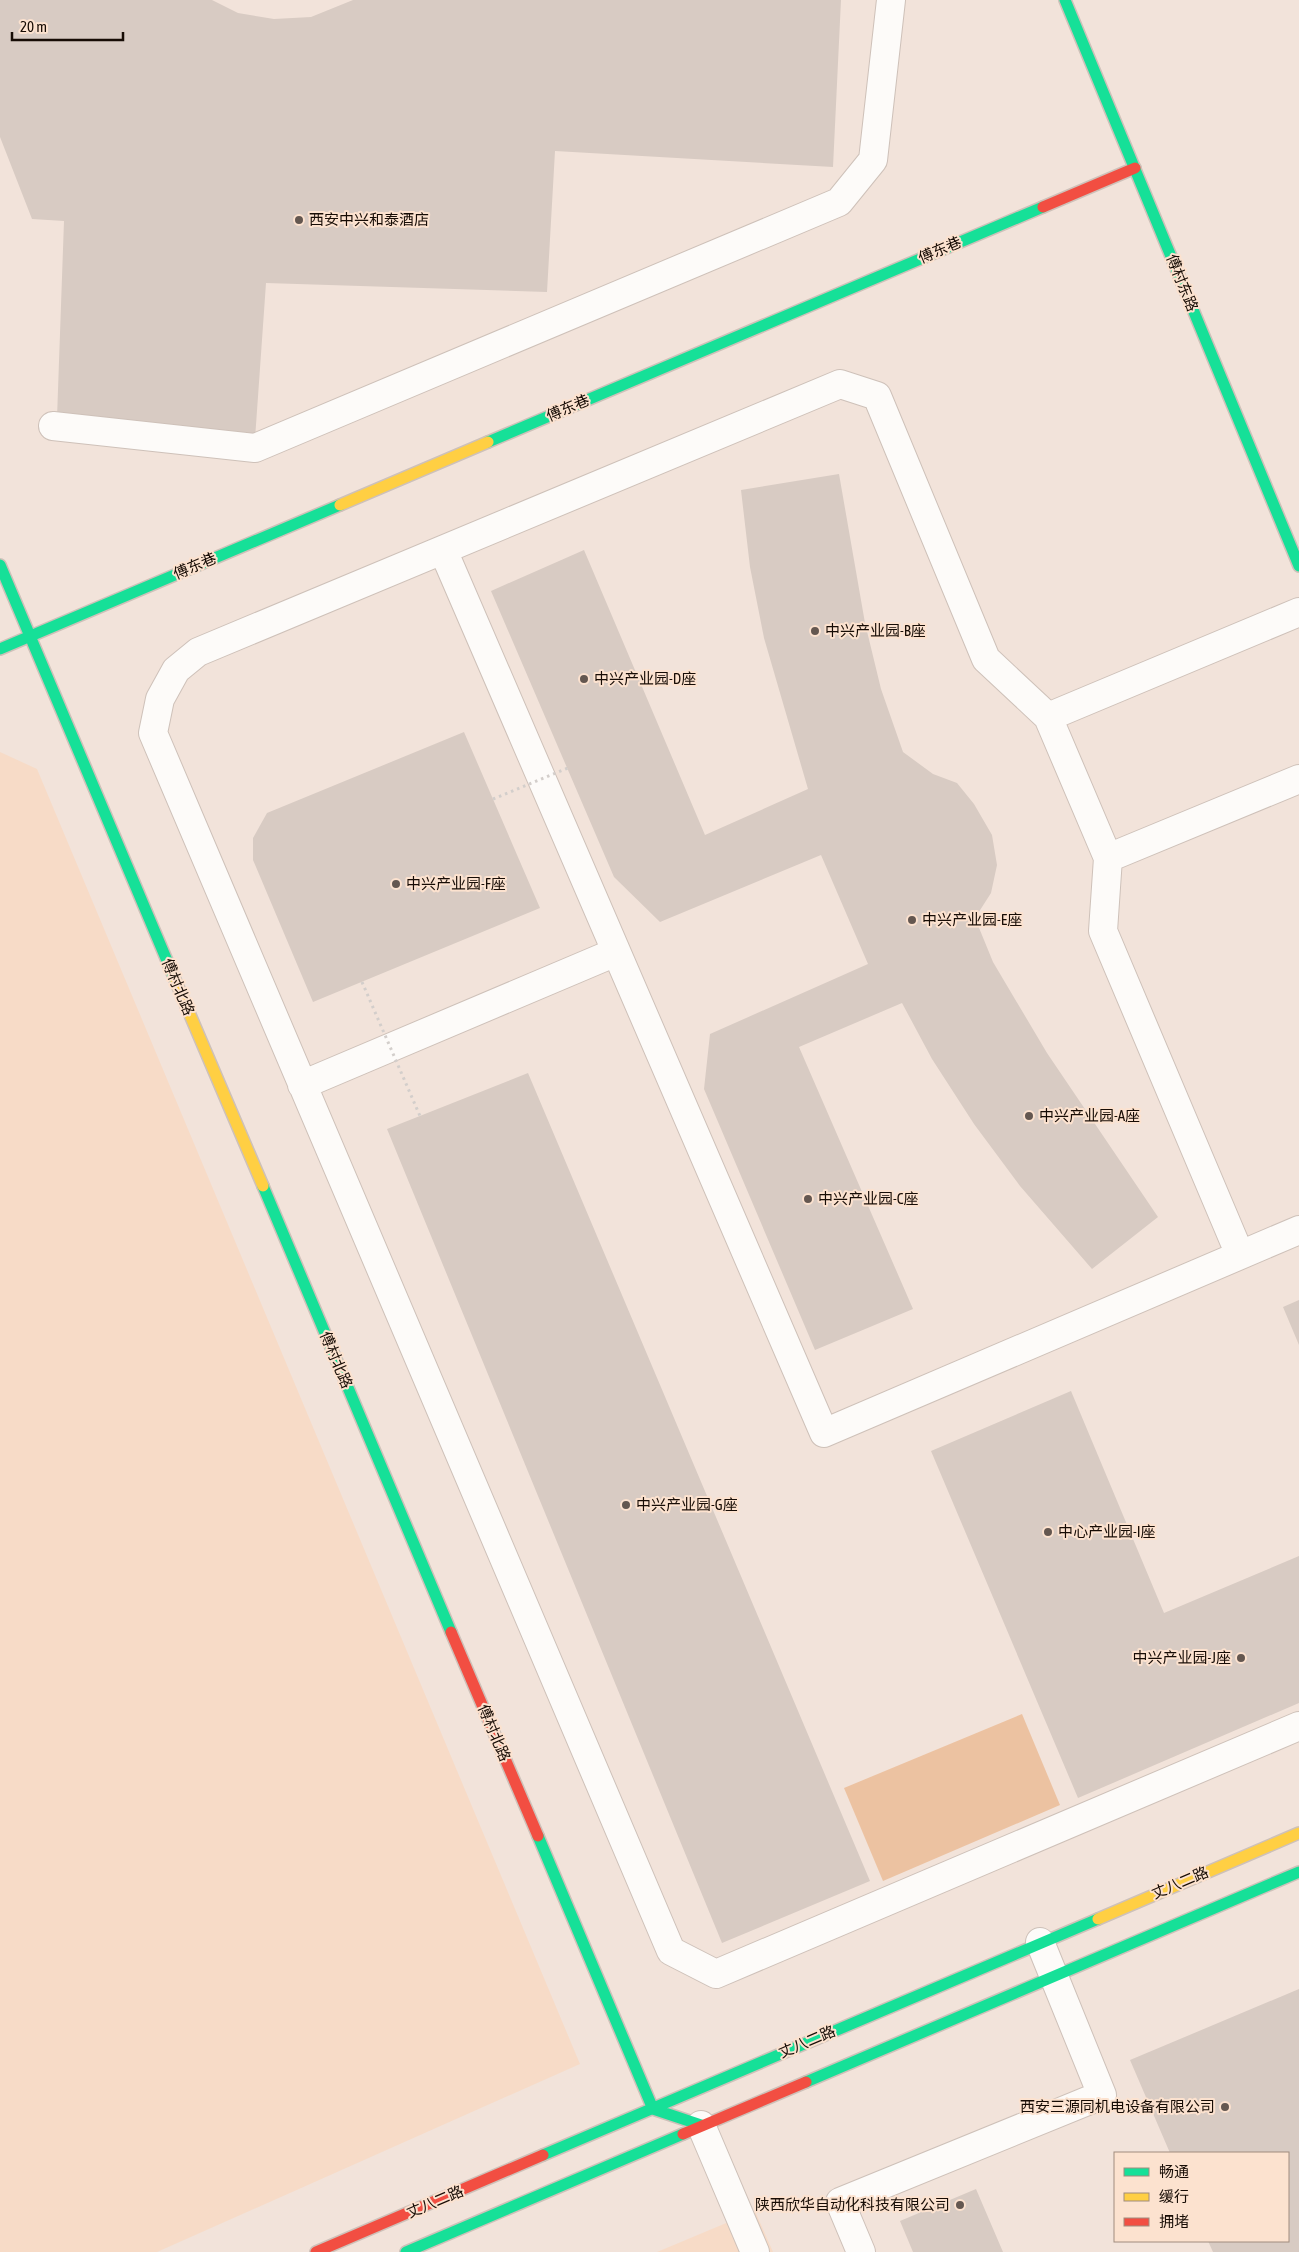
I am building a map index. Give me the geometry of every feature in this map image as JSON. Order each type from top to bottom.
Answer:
[{"type":"street","points":[[52,426],[254,448],[838,202],[873,160],[891,0]]},
{"type":"street","name":"傅村东路","points":[[1065,0],[1299,566]]},
{"type":"street","name":"傅东巷","points":[[0,649],[1135,168]]},
{"type":"street","points":[[1240,1255],[1102,931],[1108,858],[1048,716],[986,659],[876,396],[840,384],[198,652],[176,670],[160,699],[152,733],[671,1952],[716,1974],[1299,1726]]},
{"type":"street","points":[[443,550],[824,1433],[1299,1230]]},
{"type":"street","name":"傅村北路","points":[[0,565],[653,2109]]},
{"type":"street","points":[[1048,716],[1299,612]]},
{"type":"street","points":[[1108,858],[1299,779]]},
{"type":"street","points":[[302,1086],[616,952]]},
{"type":"street","name":"丈八二路","points":[[316,2252],[1299,1833]]},
{"type":"street","points":[[406,2252],[1299,1872]]},
{"type":"street","points":[[861,2252],[840,2202],[1102,2095],[1040,1942]]},
{"type":"street","points":[[653,2109],[701,2125],[755,2252]]},
{"type":"path","points":[[493,799],[568,768]]},
{"type":"path","points":[[362,982],[420,1116]]},
{"type":"shaded area","points":[[0,752],[37,769],[580,2064],[157,2252],[0,2252]]},
{"type":"shaded area","points":[[1022,1714],[1060,1805],[883,1881],[844,1788]]},
{"type":"shaded area","points":[[755,2211],[773,2252],[657,2252]]},
{"type":"building","name":"西安中兴和泰酒店","points":[[0,0],[212,0],[238,13],[274,19],[311,17],[353,0],[841,0],[833,167],[555,151],[547,292],[266,283],[255,439],[57,418],[64,221],[32,219],[0,137]]},
{"type":"building","points":[[839,474],[865,623],[881,689],[903,752],[933,774],[957,783],[974,804],[992,835],[997,865],[991,893],[975,918],[993,962],[1047,1053],[1158,1217],[1092,1269],[1020,1186],[974,1124],[932,1059],[902,1003],[799,1047],[913,1309],[815,1350],[704,1089],[710,1034],[868,964],[821,855],[660,922],[614,877],[491,591],[584,550],[705,835],[808,789],[764,638],[750,567],[741,490]]},
{"type":"building","name":"中兴产业园-F座","points":[[464,732],[540,908],[313,1002],[253,860],[253,838],[267,813]]},
{"type":"building","name":"中兴产业园-G座","points":[[528,1073],[870,1881],[722,1943],[387,1129]]},
{"type":"building","points":[[1299,1300],[1299,1345],[1283,1307]]},
{"type":"building","name":"中心产业园-I座","points":[[1071,1391],[1164,1613],[1299,1556],[1299,1703],[1078,1798],[931,1451]]},
{"type":"building","name":"西安三源同机电设备有限公司","points":[[1299,1989],[1299,2252],[1213,2252],[1208,2242],[1289,2242],[1289,2152],[1170,2152],[1130,2060]]},
{"type":"building","name":"陕西欣华自动化科技有限公司","points":[[976,2189],[1003,2252],[913,2252],[900,2221]]},
{"type":"traffic: fast","points":[[1065,0],[1299,566]]},
{"type":"traffic: fast","points":[[488,442],[1043,207]]},
{"type":"traffic: fast","points":[[0,649],[340,505]]},
{"type":"traffic: fast","points":[[0,565],[176,982]]},
{"type":"traffic: fast","points":[[263,1186],[451,1632]]},
{"type":"traffic: fast","points":[[538,1836],[653,2109],[701,2125]]},
{"type":"traffic: fast","points":[[806,2082],[1299,1872]]},
{"type":"traffic: fast","points":[[543,2155],[1098,1919]]},
{"type":"traffic: fast","points":[[406,2252],[683,2134]]},
{"type":"traffic: slow","points":[[340,505],[488,442]]},
{"type":"traffic: slow","points":[[176,982],[263,1186]]},
{"type":"traffic: slow","points":[[1098,1919],[1299,1833]]},
{"type":"traffic: jam","points":[[1043,207],[1135,168]]},
{"type":"traffic: jam","points":[[451,1632],[538,1836]]},
{"type":"traffic: jam","points":[[683,2134],[806,2082]]},
{"type":"traffic: jam","points":[[316,2252],[543,2155]]},
{"type":"place","name":"西安中兴和泰酒店","points":[[299,220]]},
{"type":"place","name":"中兴产业园-B座","points":[[815,631]]},
{"type":"place","name":"中兴产业园-D座","points":[[584,679]]},
{"type":"place","name":"中兴产业园-F座","points":[[396,884]]},
{"type":"place","name":"中兴产业园-E座","points":[[912,920]]},
{"type":"place","name":"中兴产业园-A座","points":[[1029,1116]]},
{"type":"place","name":"中兴产业园-C座","points":[[808,1199]]},
{"type":"place","name":"中兴产业园-G座","points":[[626,1505]]},
{"type":"place","name":"中心产业园-I座","points":[[1048,1532]]},
{"type":"place","name":"中兴产业园-J座","points":[[1241,1658]]},
{"type":"place","name":"西安三源同机电设备有限公司","points":[[1225,2107]]},
{"type":"place","name":"陕西欣华自动化科技有限公司","points":[[960,2205]]}]
